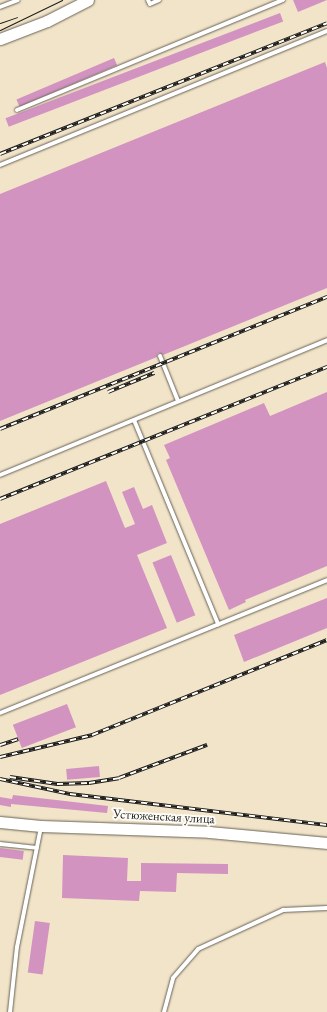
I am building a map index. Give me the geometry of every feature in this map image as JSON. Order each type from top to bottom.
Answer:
[{"type":"main road","points":[[0,39],[47,21],[88,0]]},
{"type":"main road","name":"Устюженская улица","points":[[0,822],[41,826],[170,830],[327,843]]},
{"type":"lane","points":[[0,8],[18,0]]},
{"type":"lane","points":[[148,0],[150,4],[159,0]]},
{"type":"lane","points":[[17,110],[283,0]]},
{"type":"lane","points":[[0,165],[327,31]]},
{"type":"lane","points":[[0,474],[327,340]]},
{"type":"lane","points":[[160,356],[178,401]]},
{"type":"lane","points":[[134,420],[218,624]]},
{"type":"lane","points":[[0,713],[327,580]]},
{"type":"lane","points":[[10,1012],[17,947],[41,826]]},
{"type":"lane","points":[[0,844],[37,848]]},
{"type":"lane","points":[[164,1012],[173,978],[198,950],[283,910],[327,908]]},
{"type":"building","points":[[293,0],[327,0],[298,12]]},
{"type":"building","points":[[280,13],[283,21],[9,127],[6,118]]},
{"type":"building","points":[[114,58],[117,65],[20,107],[16,99]]},
{"type":"building","points":[[325,62],[327,68],[327,288],[163,355],[158,353],[157,357],[0,421],[0,194]]},
{"type":"building","points":[[327,392],[327,566],[245,600],[246,602],[229,610],[166,460],[170,458],[164,445],[264,403],[270,416]]},
{"type":"building","points":[[106,481],[125,528],[135,524],[122,492],[134,487],[143,509],[152,505],[167,543],[137,555],[167,628],[0,695],[0,524]]},
{"type":"building","points":[[171,555],[195,615],[177,623],[152,562]]},
{"type":"building","points":[[327,598],[327,628],[244,662],[234,635]]},
{"type":"building","points":[[67,704],[76,727],[22,748],[13,725]]},
{"type":"building","points":[[99,766],[100,777],[67,780],[66,769]]},
{"type":"building","points":[[13,795],[108,806],[107,813],[11,804],[11,807],[0,805],[0,797],[12,799]]},
{"type":"building","points":[[0,848],[24,851],[23,860],[0,857]]},
{"type":"building","points":[[63,855],[128,858],[127,881],[141,881],[141,863],[228,864],[228,874],[177,873],[176,892],[140,891],[139,901],[62,898]]},
{"type":"building","points":[[35,921],[50,923],[43,975],[28,972]]},
{"type":"tram line","points":[[0,30],[62,0]]},
{"type":"tram line","points":[[0,23],[17,17]]},
{"type":"railway","points":[[0,154],[327,23]]},
{"type":"railway","points":[[0,429],[327,297]]},
{"type":"railway","points":[[0,499],[327,367]]},
{"type":"railway","points":[[108,392],[154,373]]},
{"type":"railway","points":[[0,757],[92,735],[327,640]]},
{"type":"railway","points":[[0,745],[18,739]]},
{"type":"railway","points":[[10,777],[57,784],[89,783],[119,778],[207,745]]},
{"type":"railway","points":[[0,779],[70,794],[327,825]]}]
